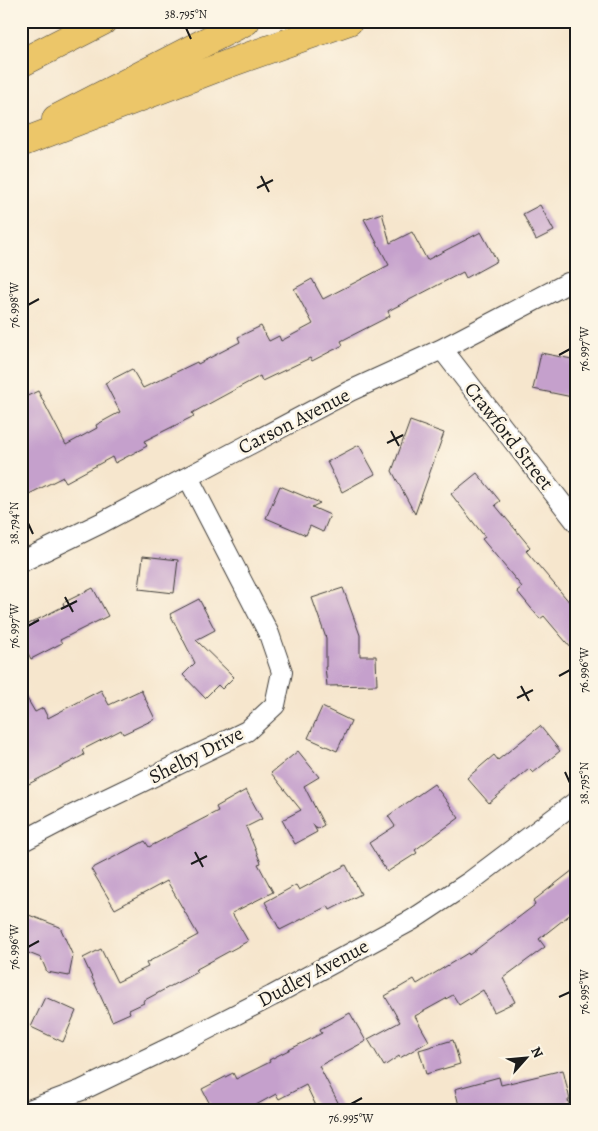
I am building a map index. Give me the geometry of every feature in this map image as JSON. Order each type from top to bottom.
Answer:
[{"type":"highway","points":[[21,63],[103,21]]},
{"type":"highway","points":[[21,137],[246,21]]},
{"type":"highway","points":[[21,143],[230,63],[349,21]]},
{"type":"street","name":"Carson Avenue","points":[[21,562],[101,523],[350,391],[442,349],[568,283]]},
{"type":"street","name":"Crawford Street","points":[[442,349],[577,523]]},
{"type":"street","name":"Shelby Drive","points":[[21,842],[246,731],[275,705],[282,672],[269,634],[188,477]]},
{"type":"street","name":"Dudley Avenue","points":[[29,1110],[82,1090],[181,1043],[412,920],[471,881],[577,801]]},
{"type":"building","points":[[540,205],[554,231],[536,240],[523,214]]},
{"type":"building","points":[[382,213],[390,243],[412,232],[427,260],[481,232],[497,261],[466,278],[463,272],[388,311],[390,316],[341,341],[343,345],[312,361],[310,358],[262,381],[260,376],[192,413],[194,416],[144,441],[147,446],[115,463],[112,457],[66,482],[63,477],[21,498],[21,399],[38,391],[66,445],[97,428],[96,425],[120,412],[105,383],[132,369],[143,388],[197,362],[198,364],[240,342],[238,337],[261,326],[269,341],[279,336],[281,341],[313,324],[294,289],[312,279],[323,299],[389,265],[364,219]]},
{"type":"building","points":[[541,353],[577,360],[577,398],[533,389]]},
{"type":"building","points":[[410,421],[444,433],[415,514],[392,471]]},
{"type":"building","points":[[359,445],[375,474],[342,492],[327,462]]},
{"type":"building","points":[[477,473],[500,501],[495,505],[530,547],[526,551],[577,611],[577,655],[544,616],[540,619],[517,591],[522,587],[482,539],[485,537],[451,494]]},
{"type":"building","points":[[280,486],[320,503],[312,507],[330,515],[323,532],[310,526],[306,535],[266,518]]},
{"type":"building","points":[[143,556],[178,560],[174,593],[139,589]]},
{"type":"building","points":[[93,588],[108,616],[60,640],[62,643],[31,659],[21,640],[21,628],[64,606],[63,603]]},
{"type":"building","points":[[343,588],[360,635],[360,656],[376,656],[377,685],[327,686],[325,667],[326,638],[312,598]]},
{"type":"building","points":[[199,599],[215,630],[196,640],[234,677],[222,689],[218,685],[205,698],[183,675],[195,663],[170,614]]},
{"type":"building","points":[[21,688],[35,712],[43,708],[48,718],[101,690],[109,705],[141,690],[155,719],[123,734],[121,730],[82,750],[84,755],[21,788]]},
{"type":"building","points":[[322,707],[351,721],[337,751],[308,738]]},
{"type":"building","points":[[540,726],[560,751],[533,773],[529,769],[489,803],[467,778],[494,755],[498,760]]},
{"type":"building","points":[[298,751],[319,777],[304,786],[324,825],[317,829],[313,824],[317,832],[295,844],[282,820],[301,810],[271,773]]},
{"type":"building","points":[[434,784],[459,818],[415,850],[417,853],[387,872],[369,843],[395,826],[388,816]]},
{"type":"building","points":[[246,790],[262,819],[246,827],[261,863],[258,864],[273,892],[232,913],[248,941],[195,970],[197,972],[143,1001],[144,1003],[129,1010],[130,1013],[112,1021],[83,958],[101,949],[117,982],[148,967],[146,963],[198,935],[167,881],[115,909],[91,869],[145,841],[149,847],[218,811],[216,807]]},
{"type":"building","points":[[346,865],[361,894],[330,910],[328,906],[280,930],[265,902],[296,885],[299,890]]},
{"type":"building","points":[[577,867],[577,909],[539,939],[545,947],[503,978],[515,1002],[494,1012],[483,990],[459,1005],[453,995],[415,1016],[429,1041],[384,1066],[368,1039],[400,1022],[385,996],[414,979],[417,984],[468,953],[469,955],[535,905],[533,901]]},
{"type":"building","points":[[21,912],[60,927],[73,956],[69,976],[47,972],[41,958],[21,950]]},
{"type":"building","points":[[45,997],[76,1011],[63,1042],[31,1027]]},
{"type":"building","points":[[350,1013],[366,1041],[319,1066],[342,1110],[318,1110],[306,1085],[279,1099],[276,1094],[247,1110],[213,1110],[202,1089],[233,1073],[236,1079],[270,1062],[269,1060],[322,1033],[320,1029]]},
{"type":"building","points":[[453,1040],[460,1064],[426,1074],[419,1050]]},
{"type":"building","points":[[563,1070],[570,1100],[568,1100],[570,1110],[460,1110],[455,1089],[499,1077],[501,1085]]}]
